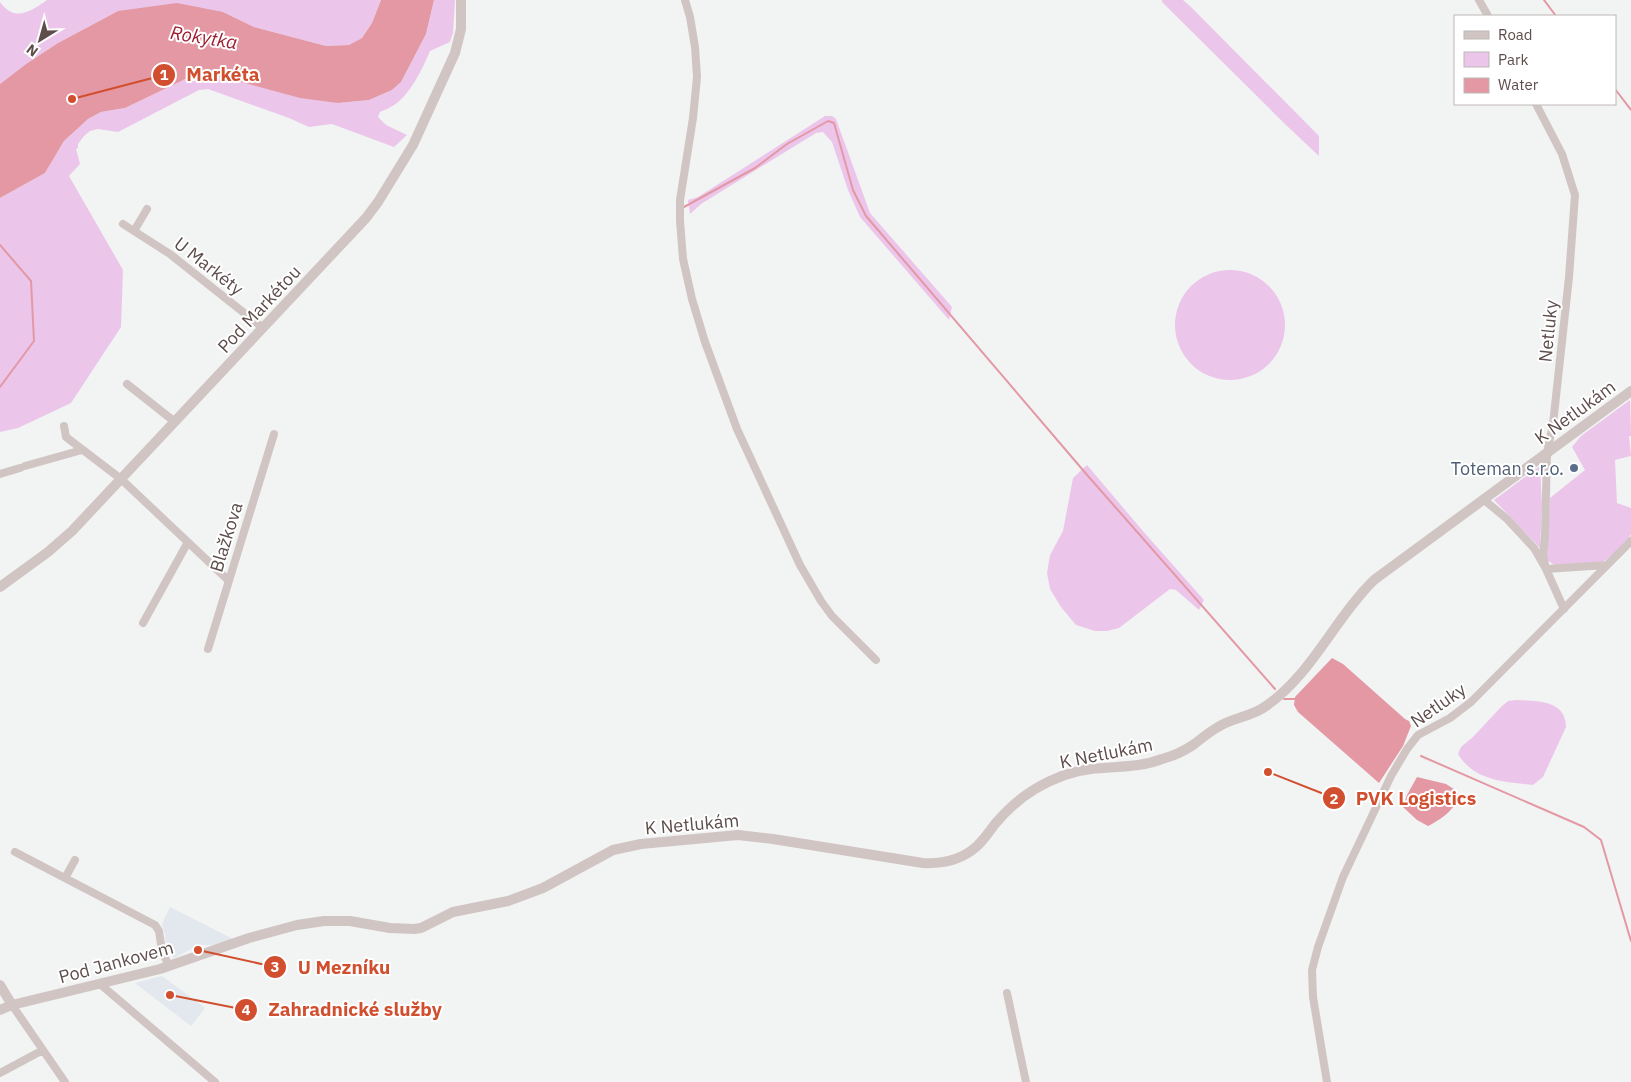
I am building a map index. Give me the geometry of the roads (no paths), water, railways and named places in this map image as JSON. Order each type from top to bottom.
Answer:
[{"type":"street","name":"Pod Markétou","points":[[0,587],[60,542],[366,218],[413,145],[455,53],[461,29],[461,0]]},
{"type":"street","points":[[685,0],[690,16],[695,47],[697,77],[680,200],[683,259],[692,299],[705,342],[737,429],[800,565],[832,616],[876,660]]},
{"type":"street","points":[[1479,0],[1487,15]]},
{"type":"street","name":"Netluky","points":[[1537,105],[1562,154],[1575,195],[1569,277],[1553,424],[1547,453],[1543,555],[1546,569]]},
{"type":"street","points":[[134,231],[147,209]]},
{"type":"street","name":"U Markéty","points":[[123,224],[170,254],[263,328]]},
{"type":"street","points":[[127,384],[175,422]]},
{"type":"street","name":"K Netlukám","points":[[414,929],[426,926],[453,912],[508,901],[543,888],[613,850],[645,844],[738,835],[782,840],[923,863],[941,863],[957,858],[976,847],[1014,804],[1046,783],[1080,771],[1137,766],[1161,760],[1192,745],[1216,727],[1245,717],[1263,708],[1285,690],[1304,670],[1355,600],[1374,580],[1631,391]]},
{"type":"street","points":[[64,426],[66,436],[121,479],[228,580]]},
{"type":"street","name":"Blažkova","points":[[208,649],[274,434]]},
{"type":"street","points":[[0,474],[82,450]]},
{"type":"street","name":"Netluky","points":[[1484,499],[1507,519],[1534,548],[1546,569],[1564,609]]},
{"type":"street","name":"Netluky","points":[[1327,1082],[1313,997],[1312,970],[1343,877],[1406,749],[1418,735],[1450,718],[1471,702],[1631,541]]},
{"type":"street","points":[[142,624],[188,542]]},
{"type":"street","points":[[1546,569],[1607,565]]},
{"type":"street","points":[[15,852],[155,925],[159,931],[162,950],[169,966]]},
{"type":"street","points":[[65,878],[75,860]]},
{"type":"street","name":"Pod Jankovem","points":[[0,1010],[12,1005],[169,966],[249,938],[297,925],[324,921],[350,921],[390,928],[414,929]]},
{"type":"street","points":[[100,984],[214,1082]]},
{"type":"street","points":[[0,985],[65,1082]]},
{"type":"street","points":[[1007,993],[1026,1082]]},
{"type":"street","points":[[0,1073],[43,1050]]},
{"type":"water","points":[[381,0],[434,0],[426,34],[401,82],[392,90],[369,100],[338,103],[300,98],[215,75],[198,73],[125,108],[101,112],[88,119],[64,141],[45,173],[0,198],[0,84],[58,43],[118,11],[177,3],[223,12],[254,27],[326,46],[349,45],[362,38],[372,23]]},
{"type":"water","points":[[1332,658],[1343,664],[1409,721],[1411,726],[1403,746],[1379,783],[1298,712],[1294,705],[1295,697]]},
{"type":"water","points":[[1417,777],[1446,784],[1457,791],[1456,802],[1453,808],[1444,817],[1428,826],[1417,820],[1403,807]]},
{"type":"waterway","points":[[1544,0],[1555,15]]},
{"type":"waterway","points":[[1616,90],[1631,110]]},
{"type":"waterway","points":[[684,207],[755,168],[787,144],[828,121],[834,123],[853,190],[866,216],[1088,476],[1275,689]]},
{"type":"waterway","name":"Rokytka","points":[[0,245],[31,281],[34,341],[0,387]]},
{"type":"waterway","points":[[1284,699],[1297,699]]},
{"type":"waterway","points":[[1421,756],[1584,827],[1601,840],[1631,941]]},
{"type":"place","name":"Markéta","points":[[72,99]]},
{"type":"place","name":"Toteman s.r.o.","points":[[1574,468]]},
{"type":"place","name":"PVK Logistics","points":[[1268,772]]},
{"type":"place","name":"U Mezníku","points":[[198,950]]},
{"type":"place","name":"Zahradnické služby","points":[[170,995]]}]
